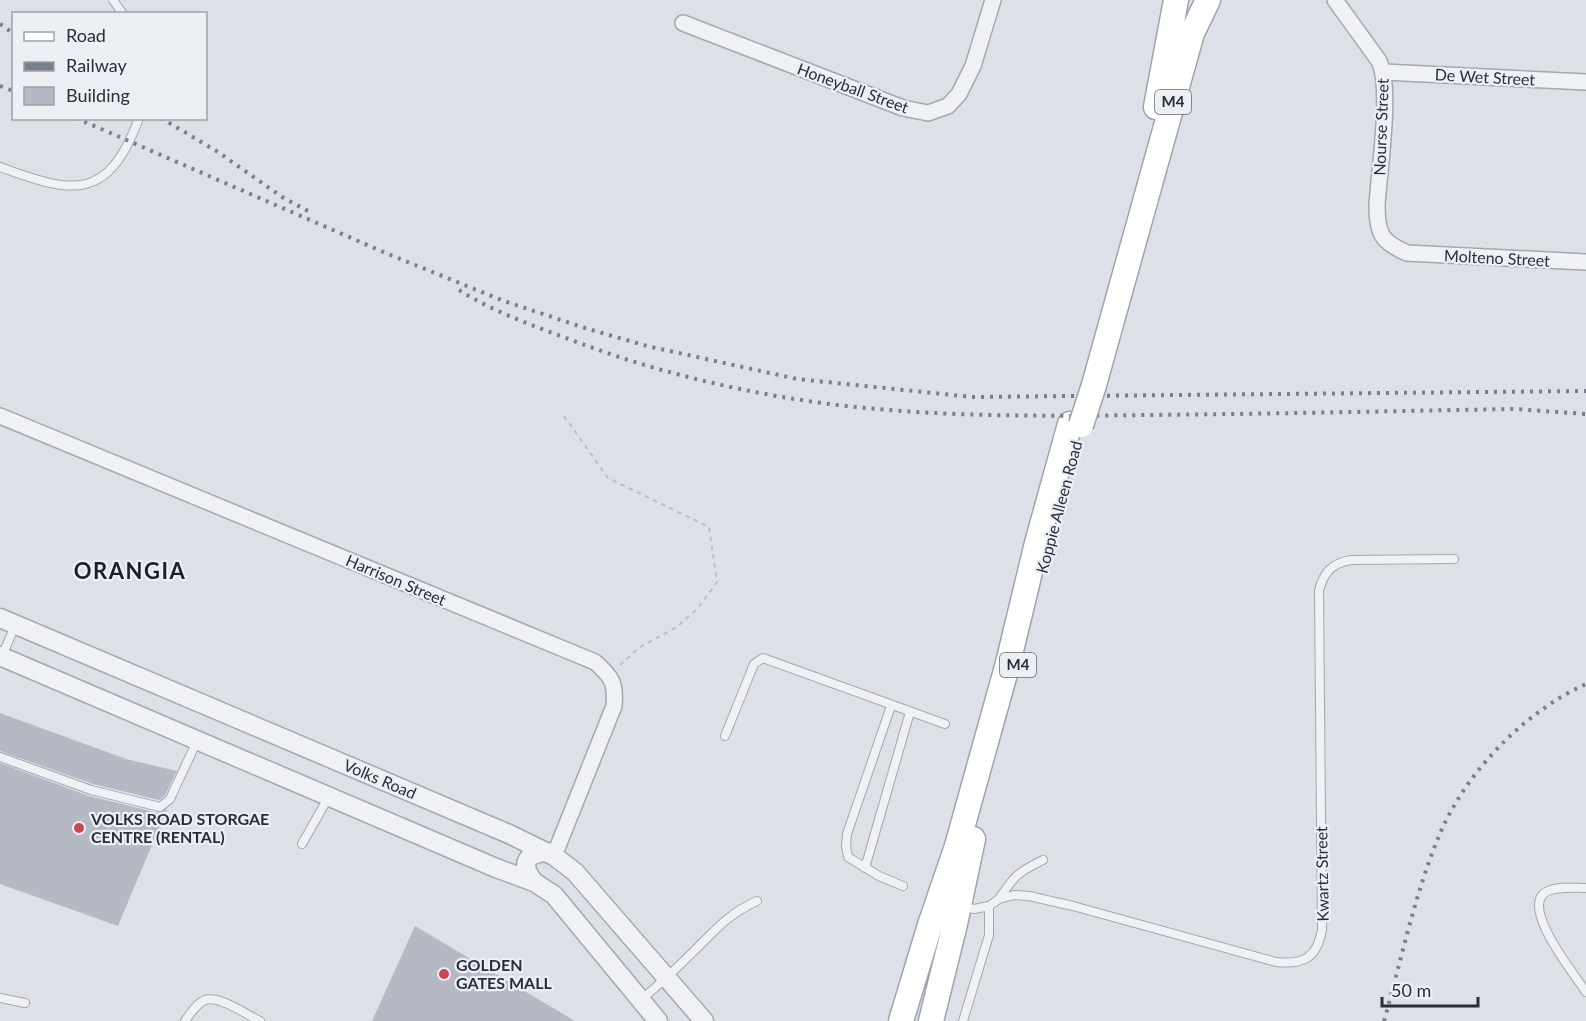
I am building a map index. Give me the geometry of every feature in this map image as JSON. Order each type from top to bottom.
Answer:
[{"type":"main road","name":"Koppie Alleen Road","points":[[1088,385],[1137,190],[1163,75],[1176,0]]},
{"type":"main road","name":"Koppie Alleen Road","points":[[931,1021],[957,846],[1075,425],[1192,33],[1208,0]]},
{"type":"main road","name":"Koppie Alleen Road","points":[[901,1021],[949,902]]},
{"type":"street","name":"Honeyball Street","points":[[682,23],[903,108],[928,113],[948,106],[959,94],[973,66],[993,0]]},
{"type":"street","name":"Nourse Street","points":[[1335,0],[1379,61],[1384,72],[1385,95],[1377,223],[1383,238],[1397,249],[1407,253]]},
{"type":"street","name":"De Wet Street","points":[[1384,72],[1586,82]]},
{"type":"street","name":"Molteno Street","points":[[1407,253],[1586,262]]},
{"type":"street","name":"Harrison Street","points":[[0,416],[595,662],[609,675]]},
{"type":"street","name":"Volks Road","points":[[8,621],[551,854],[575,872],[704,1021]]},
{"type":"street","points":[[1,658],[534,882],[554,895],[658,1021]]},
{"type":"street","points":[[534,882],[528,875],[526,863],[534,854],[551,854],[614,706],[615,691],[609,675]]},
{"type":"street","points":[[554,895],[567,894],[574,887],[575,872]]},
{"type":"lane","points":[[0,167],[32,179],[70,188],[90,184],[117,163],[138,120]]},
{"type":"lane","name":"Kwartz Street","points":[[988,906],[999,899],[1014,895],[1040,898],[1276,962],[1293,964],[1309,956],[1316,949],[1322,930],[1318,591],[1321,582],[1324,575],[1335,565],[1351,560],[1454,560]]},
{"type":"lane","points":[[1,658],[8,621]]},
{"type":"lane","points":[[724,736],[754,664],[763,658],[945,724]]},
{"type":"lane","points":[[891,706],[847,834],[846,846],[848,857],[903,886]]},
{"type":"lane","points":[[866,868],[910,712]]},
{"type":"lane","points":[[0,757],[91,790],[159,807],[170,799],[197,741]]},
{"type":"lane","points":[[302,844],[328,796]]},
{"type":"lane","points":[[999,899],[1018,872],[1043,860]]},
{"type":"lane","points":[[1586,888],[1549,890],[1540,898],[1538,908],[1540,920],[1586,992]]},
{"type":"lane","points":[[641,1000],[667,978],[721,923],[739,909],[757,900]]},
{"type":"lane","points":[[949,902],[974,909],[988,906],[989,935],[963,1021]]},
{"type":"lane","points":[[0,998],[24,1003]]},
{"type":"lane","points":[[184,1021],[207,999],[217,999],[260,1021]]},
{"type":"path","points":[[564,416],[608,478],[709,527],[717,582],[698,608],[677,627],[640,647],[609,675]]},
{"type":"building","points":[[0,713],[126,759],[177,771],[165,795],[159,800],[93,784],[0,751]]},
{"type":"building","name":"VOLKS ROAD STORGAE CENTRE (RENTAL)","points":[[0,763],[89,796],[159,813],[167,809],[118,926],[0,884]]},
{"type":"building","name":"GOLDEN GATES MALL","points":[[415,926],[575,1021],[372,1021]]},
{"type":"railway","points":[[0,24],[12,33]]},
{"type":"railway","points":[[0,86],[12,90]]},
{"type":"railway","points":[[81,120],[388,254],[504,301],[647,346],[797,379],[972,397],[1586,391]]},
{"type":"railway","points":[[164,120],[218,152],[282,197],[308,211]]},
{"type":"railway","points":[[459,290],[519,320],[653,367],[765,394],[840,405],[911,412],[1080,416],[1514,409],[1586,414]]},
{"type":"railway","points":[[1384,1021],[1430,858],[1450,813],[1481,768],[1519,728],[1563,696],[1586,684]]},
{"type":"place","name":"VOLKS ROAD STORGAE CENTRE (RENTAL)","points":[[79,828]]},
{"type":"place","name":"GOLDEN GATES MALL","points":[[444,974]]},
{"type":"district","name":"ORANGIA","points":[[130,571]]}]
